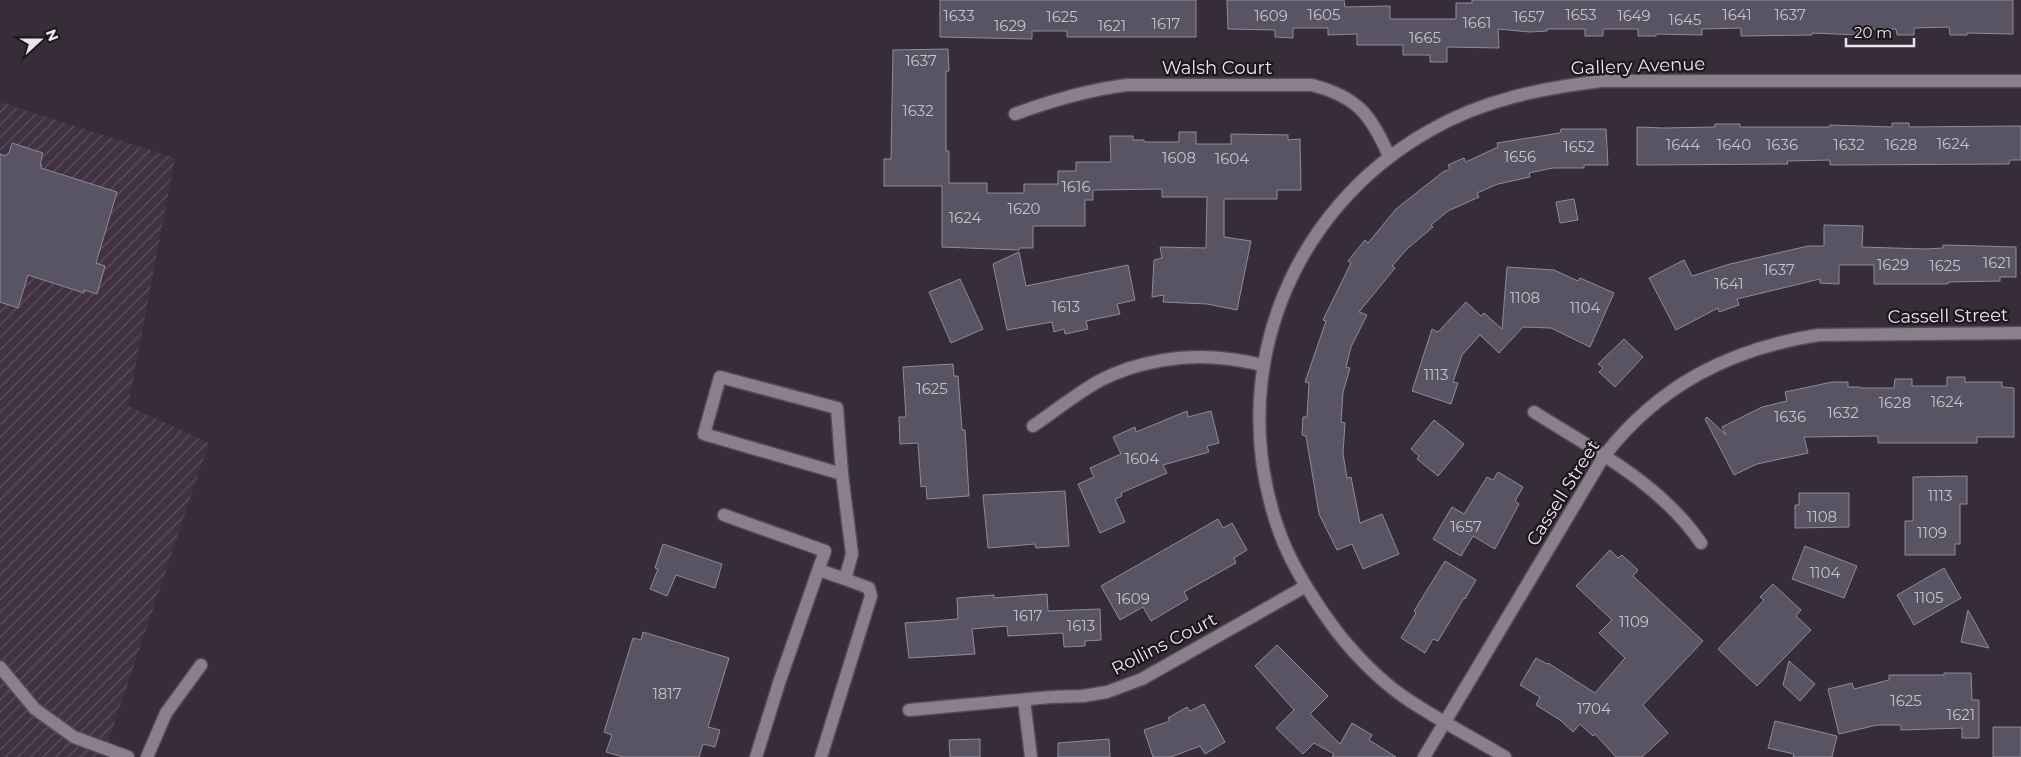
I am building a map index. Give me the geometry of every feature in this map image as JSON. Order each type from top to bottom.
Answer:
[{"type":"street","name":"Gallery Avenue","points":[[1505,757],[1403,696],[1362,660],[1333,626],[1306,586],[1279,532],[1267,492],[1260,451],[1259,409],[1263,366],[1280,303],[1296,265],[1313,236],[1356,185],[1389,156],[1437,126],[1507,98],[1553,87],[1602,80],[2021,81]]},
{"type":"street","name":"Walsh Court","points":[[1015,114],[1057,98],[1100,88],[1127,85],[1312,85],[1336,93],[1362,110],[1376,128],[1389,156]]},
{"type":"street","name":"Cassell Street","points":[[1424,757],[1604,456],[1640,417],[1676,387],[1718,363],[1755,348],[1786,340],[1818,335],[2021,332]]},
{"type":"street","points":[[1033,426],[1099,382],[1118,373],[1152,362],[1186,357],[1229,358],[1263,366]]},
{"type":"street","points":[[842,474],[704,434],[720,377],[837,408],[842,474],[852,554],[845,579]]},
{"type":"street","points":[[1534,412],[1654,490],[1674,509],[1701,543]]},
{"type":"street","points":[[724,515],[825,551],[779,683],[756,757]]},
{"type":"street","points":[[819,570],[868,588],[871,596],[821,757]]},
{"type":"street","name":"Rollins Court","points":[[910,710],[1083,696],[1107,692],[1142,679],[1306,586]]},
{"type":"street","points":[[147,757],[166,713],[201,665]]},
{"type":"street","points":[[0,667],[35,709],[74,737],[128,757]]},
{"type":"street","points":[[1024,700],[1031,757]]},
{"type":"shaded area","points":[[0,102],[175,158],[128,406],[209,443],[103,757],[0,757]]},
{"type":"building","points":[[940,0],[1196,0],[1196,37],[1067,37],[1067,31],[1032,31],[1032,39],[940,37]]},
{"type":"building","points":[[1227,0],[1344,0],[1345,7],[1390,6],[1390,19],[1456,19],[1456,3],[1472,3],[1472,0],[2013,0],[2013,34],[1967,33],[1967,35],[1950,35],[1949,27],[1914,28],[1914,35],[1897,35],[1896,29],[1858,29],[1858,35],[1812,33],[1812,35],[1741,36],[1741,28],[1702,29],[1702,35],[1656,34],[1656,36],[1638,36],[1638,29],[1603,29],[1603,36],[1585,36],[1585,29],[1547,29],[1547,31],[1530,32],[1498,29],[1499,48],[1447,47],[1447,62],[1430,62],[1430,55],[1403,55],[1403,45],[1357,45],[1357,34],[1328,35],[1328,28],[1293,28],[1293,38],[1275,37],[1275,30],[1228,29]]},
{"type":"building","points":[[948,49],[949,71],[946,71],[946,151],[949,151],[949,183],[987,183],[987,193],[1024,193],[1024,184],[1058,184],[1058,171],[1076,171],[1076,162],[1111,162],[1110,136],[1133,136],[1133,140],[1144,140],[1144,142],[1179,142],[1179,132],[1196,132],[1196,144],[1231,144],[1231,134],[1288,135],[1288,140],[1300,139],[1301,190],[1277,190],[1277,199],[1224,199],[1224,237],[1251,241],[1237,310],[1207,304],[1163,302],[1164,295],[1152,297],[1154,260],[1162,258],[1160,247],[1206,248],[1207,197],[1162,197],[1162,189],[1093,190],[1093,200],[1085,200],[1085,226],[1033,226],[1033,248],[1019,248],[1019,250],[942,247],[942,186],[884,186],[884,159],[891,159],[893,50]]},
{"type":"building","points":[[1892,123],[1909,123],[1909,127],[2021,126],[2021,160],[2010,160],[2009,164],[1830,165],[1830,160],[1787,161],[1788,164],[1637,165],[1637,127],[1715,127],[1715,124],[1740,124],[1740,127],[1830,127],[1830,125],[1892,127]]},
{"type":"building","points":[[1561,129],[1606,129],[1608,165],[1584,165],[1584,168],[1553,168],[1529,173],[1530,177],[1498,184],[1477,193],[1479,197],[1448,211],[1431,225],[1433,227],[1408,248],[1392,266],[1395,268],[1359,312],[1367,315],[1351,347],[1346,367],[1350,368],[1343,392],[1341,422],[1345,423],[1343,454],[1347,478],[1351,477],[1360,523],[1382,514],[1399,554],[1363,569],[1352,544],[1337,550],[1319,514],[1306,436],[1302,435],[1303,417],[1307,417],[1309,383],[1305,382],[1326,321],[1323,320],[1351,263],[1348,261],[1365,240],[1368,243],[1396,209],[1443,172],[1450,169],[1448,165],[1464,158],[1466,162],[1498,147],[1497,143],[1560,133]]},
{"type":"building","points":[[12,143],[43,153],[41,168],[117,192],[96,263],[105,266],[97,294],[84,290],[84,293],[28,275],[18,308],[0,302],[0,154],[6,156]]},
{"type":"building","points":[[1574,199],[1578,220],[1560,223],[1556,202]]},
{"type":"building","points":[[1824,225],[1863,226],[1862,247],[1926,249],[1943,248],[1943,245],[2016,247],[2016,277],[2000,277],[2000,281],[1948,282],[1948,284],[1874,284],[1874,265],[1839,265],[1839,284],[1820,283],[1820,279],[1737,299],[1739,305],[1719,312],[1718,308],[1676,330],[1649,278],[1684,260],[1692,276],[1730,264],[1808,246],[1824,246]]},
{"type":"building","points":[[1019,252],[1026,286],[1128,265],[1135,300],[1117,304],[1120,314],[1086,321],[1088,329],[1065,334],[1064,329],[1054,332],[1052,322],[1007,330],[993,264]]},
{"type":"building","points":[[1507,267],[1554,270],[1578,281],[1580,278],[1614,293],[1590,347],[1551,328],[1523,327],[1499,353],[1480,335],[1462,355],[1453,382],[1458,383],[1451,404],[1412,391],[1432,329],[1438,332],[1466,302],[1481,316],[1484,313],[1502,329]]},
{"type":"building","points":[[960,279],[983,329],[951,343],[929,292]]},
{"type":"building","points":[[1624,339],[1643,357],[1615,387],[1599,372],[1603,368],[1598,364]]},
{"type":"building","points":[[953,364],[954,376],[958,376],[962,430],[965,430],[969,496],[927,499],[926,486],[921,487],[918,443],[900,444],[899,417],[906,417],[903,367]]},
{"type":"building","points":[[1947,377],[1965,377],[1965,382],[2002,382],[2002,387],[2014,388],[2014,437],[1977,437],[1977,443],[1878,443],[1878,436],[1804,437],[1808,453],[1757,464],[1734,475],[1705,419],[1707,417],[1726,435],[1722,427],[1762,407],[1787,401],[1785,392],[1832,382],[1848,382],[1848,387],[1894,388],[1895,379],[1912,379],[1912,386],[1947,386]]},
{"type":"building","points":[[1187,411],[1188,417],[1211,411],[1219,443],[1207,446],[1209,452],[1163,465],[1167,473],[1121,493],[1122,496],[1115,499],[1125,522],[1100,533],[1078,484],[1094,477],[1090,468],[1121,454],[1113,437],[1135,427],[1136,432]]},
{"type":"building","points":[[1434,420],[1464,444],[1438,476],[1417,459],[1419,456],[1411,449]]},
{"type":"building","points":[[1498,472],[1523,487],[1515,501],[1519,504],[1495,549],[1473,536],[1461,556],[1433,539],[1452,507],[1464,514],[1487,477],[1493,480]]},
{"type":"building","points":[[1967,476],[1967,504],[1960,504],[1960,544],[1955,544],[1955,555],[1905,555],[1905,521],[1913,521],[1913,477]]},
{"type":"building","points":[[1065,491],[1069,546],[1036,548],[1035,544],[988,548],[983,495]]},
{"type":"building","points":[[1799,493],[1849,493],[1849,527],[1795,528],[1795,505],[1799,505]]},
{"type":"building","points":[[1218,519],[1223,528],[1232,523],[1247,550],[1234,558],[1236,563],[1184,592],[1188,599],[1151,621],[1143,607],[1120,620],[1101,586]]},
{"type":"building","points":[[663,544],[722,564],[715,588],[676,575],[667,596],[650,589],[658,569],[655,568]]},
{"type":"building","points":[[1805,546],[1857,566],[1844,598],[1792,579]]},
{"type":"building","points":[[1610,550],[1618,558],[1622,555],[1638,570],[1633,576],[1703,641],[1643,705],[1668,733],[1642,757],[1616,757],[1595,734],[1593,736],[1580,724],[1573,732],[1560,720],[1536,705],[1540,697],[1520,685],[1536,658],[1548,663],[1595,693],[1625,658],[1599,633],[1612,620],[1576,586]]},
{"type":"building","points":[[1445,561],[1476,580],[1438,641],[1433,639],[1425,653],[1401,638],[1416,613],[1414,611]]},
{"type":"building","points":[[1944,568],[1961,598],[1914,625],[1897,595]]},
{"type":"building","points":[[1773,584],[1801,610],[1796,616],[1811,630],[1757,686],[1718,649],[1764,600],[1760,597]]},
{"type":"building","points":[[1047,594],[1048,611],[1100,609],[1101,640],[1085,641],[1085,646],[1064,647],[1063,633],[1008,636],[1007,626],[972,629],[975,654],[909,658],[905,623],[958,619],[957,598],[994,595],[994,598]]},
{"type":"building","points":[[1968,610],[1989,648],[1961,642]]},
{"type":"building","points":[[643,632],[729,658],[708,727],[720,730],[715,747],[703,744],[699,757],[623,757],[606,752],[612,735],[604,732],[633,638],[641,640]]},
{"type":"building","points":[[1277,645],[1328,696],[1310,714],[1340,744],[1352,723],[1372,735],[1369,740],[1396,757],[1332,757],[1334,754],[1314,743],[1303,754],[1276,728],[1294,710],[1255,666]]},
{"type":"building","points":[[1789,661],[1815,684],[1800,701],[1783,685]]},
{"type":"building","points":[[1944,673],[1971,673],[1972,700],[1979,700],[1979,738],[1962,738],[1962,728],[1901,730],[1901,725],[1877,725],[1839,734],[1828,689],[1852,683],[1854,689],[1889,680],[1889,675],[1944,675]]},
{"type":"building","points":[[1204,704],[1225,742],[1205,754],[1200,746],[1171,757],[1153,757],[1144,730],[1170,721],[1168,718],[1187,707],[1190,711]]},
{"type":"building","points":[[1775,721],[1837,736],[1832,757],[1793,757],[1794,754],[1768,748]]},
{"type":"building","points":[[1993,727],[2021,727],[2021,757],[1993,757]]},
{"type":"building","points":[[980,739],[980,757],[950,757],[949,740]]},
{"type":"building","points":[[1109,739],[1110,757],[1058,757],[1058,743]]}]
